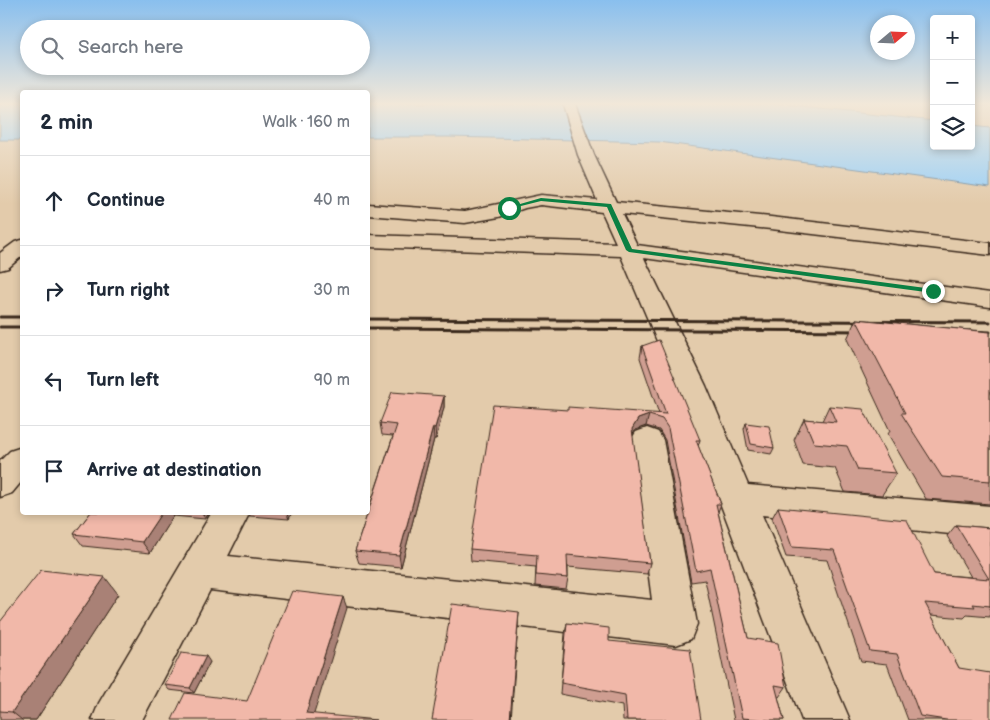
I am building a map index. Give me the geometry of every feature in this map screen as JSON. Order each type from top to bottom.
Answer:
[{"type":"street","points":[[580,138],[586,155],[691,386],[826,720]]},
{"type":"street","points":[[370,210],[465,217],[541,200],[990,249]]},
{"type":"street","points":[[370,241],[629,250],[990,300]]},
{"type":"street","points":[[0,262],[16,247]]},
{"type":"street","points":[[200,571],[676,624],[647,440]]},
{"type":"street","points":[[0,483],[20,462]]},
{"type":"street","points":[[736,498],[990,522]]},
{"type":"street","points":[[116,720],[230,515]]},
{"type":"water","points":[[0,138],[20,138],[20,140],[0,140]]},
{"type":"water","points":[[473,138],[930,138],[930,150],[975,150],[975,138],[990,138],[990,187],[659,142]]},
{"type":"building","points":[[856,319],[990,332],[990,481],[942,477],[901,413],[905,413]]},
{"type":"building","points":[[659,340],[700,440],[696,440],[721,504],[716,504],[748,638],[778,643],[786,687],[775,685],[784,720],[742,718],[710,568],[696,571],[668,428],[662,419],[649,415],[638,419],[632,429],[650,563],[567,555],[568,578],[536,575],[537,555],[470,549],[493,405],[568,410],[568,407],[666,414],[642,346]]},
{"type":"building","points":[[392,392],[444,396],[435,428],[433,427],[399,555],[355,551],[367,515],[370,515],[370,506],[397,425],[380,423]]},
{"type":"building","points":[[829,406],[863,409],[896,473],[858,470],[847,446],[814,443],[804,419],[836,422]]},
{"type":"building","points":[[746,423],[769,426],[774,448],[751,444]]},
{"type":"building","points":[[778,507],[907,520],[934,574],[989,579],[956,525],[990,528],[990,606],[973,604],[975,607],[925,603],[959,668],[990,673],[990,720],[946,720],[920,716],[897,654],[870,651],[834,550],[792,547]]},
{"type":"building","points":[[89,515],[160,515],[142,542],[74,534]]},
{"type":"building","points":[[41,570],[105,577],[12,712],[0,711],[0,622]]},
{"type":"building","points":[[292,591],[343,597],[306,713],[376,720],[172,720],[185,693],[247,701]]},
{"type":"building","points":[[452,604],[519,612],[510,720],[432,720]]},
{"type":"building","points":[[567,623],[609,628],[609,641],[690,649],[701,720],[627,720],[625,695],[561,683]]},
{"type":"building","points":[[181,653],[206,656],[190,688],[165,685]]},
{"type":"railway","points":[[0,317],[20,317]]},
{"type":"railway","points":[[370,319],[990,322]]},
{"type":"railway","points":[[0,327],[20,327]]},
{"type":"railway","points":[[370,328],[865,331]]},
{"type":"railway","points":[[970,331],[990,332]]},
{"type":"route","points":[[509,208],[541,200],[609,206],[629,250],[933,291]]}]
